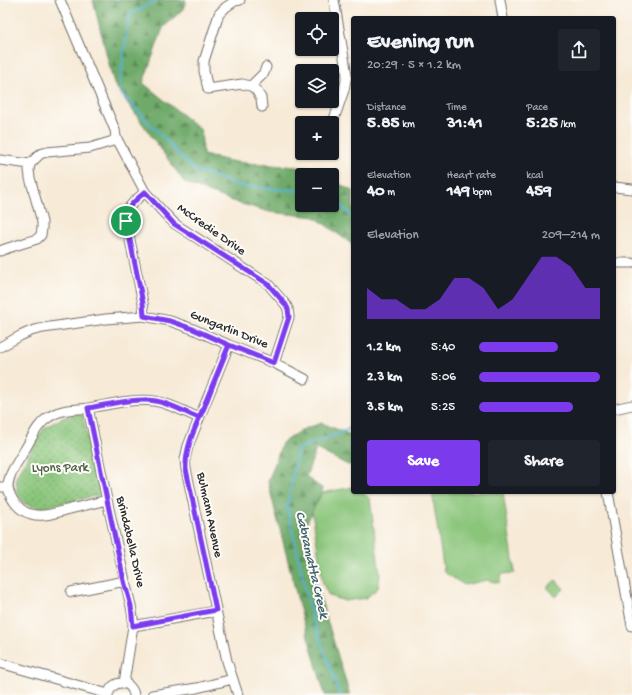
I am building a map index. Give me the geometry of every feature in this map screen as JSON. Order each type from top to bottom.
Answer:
[{"type":"street","name":"McCredie Drive","points":[[60,0],[112,123],[116,137],[145,192],[174,224],[268,284],[286,305],[289,317],[274,363]]},
{"type":"street","points":[[240,0],[235,1],[219,14],[204,61],[204,71],[208,89],[242,84],[251,86],[256,90],[261,98],[262,107]]},
{"type":"street","points":[[334,0],[350,74],[335,116]]},
{"type":"street","points":[[500,0],[503,16]]},
{"type":"street","points":[[251,86],[264,73],[266,67]]},
{"type":"street","points":[[0,251],[37,239],[41,235],[42,222],[30,178],[30,164],[40,154],[90,148],[113,141],[116,137]]},
{"type":"street","points":[[0,160],[30,164]]},
{"type":"street","points":[[616,187],[632,189]]},
{"type":"street","points":[[144,316],[143,303],[126,221],[126,214],[130,206],[145,192]]},
{"type":"street","points":[[616,263],[632,263]]},
{"type":"street","name":"Gungarlin Drive","points":[[0,347],[31,331],[43,328],[106,319],[144,316],[170,321],[193,329],[274,363],[305,379]]},
{"type":"street","name":"Bulmann Avenue","points":[[229,345],[188,446],[185,459],[227,661],[238,695]]},
{"type":"street","points":[[107,500],[53,513],[32,515],[25,512],[17,505],[4,487],[44,420],[61,412],[147,400],[163,403],[199,418]]},
{"type":"street","points":[[616,409],[632,405]]},
{"type":"street","name":"Brindabella Drive","points":[[88,408],[124,581],[131,606],[133,626],[124,683]]},
{"type":"street","points":[[608,494],[632,626]]},
{"type":"street","points":[[71,592],[124,581]]},
{"type":"street","points":[[133,626],[216,610]]},
{"type":"street","points":[[0,662],[108,694],[113,686],[118,683],[124,683],[131,687],[134,695]]},
{"type":"street","points":[[152,695],[227,682],[233,679]]},
{"type":"green space","points":[[93,0],[186,0],[183,9],[163,28],[143,83],[201,130],[203,155],[235,162],[308,168],[295,168],[295,212],[339,212],[339,184],[351,190],[351,244],[315,217],[270,212],[238,203],[185,183],[114,84]]},
{"type":"green space","name":"Lyons Park","points":[[82,413],[100,495],[40,508],[25,504],[17,493],[16,477],[44,428],[62,418]]},
{"type":"green space","points":[[322,423],[351,435],[351,464],[348,465],[316,449],[306,477],[323,489],[301,535],[350,695],[325,695],[301,613],[268,482],[282,443],[301,430]]},
{"type":"green space","points":[[351,487],[351,494],[364,494],[370,499],[380,575],[378,588],[366,598],[345,601],[329,596],[323,584],[312,511],[322,493]]},
{"type":"green space","points":[[432,494],[503,494],[515,573],[502,574],[499,583],[487,580],[464,585],[444,572]]},
{"type":"green space","points":[[556,580],[564,589],[556,597],[547,587]]},
{"type":"waterway","name":"Cabramatta Creek","points":[[157,0],[129,15],[119,91],[193,169],[241,186],[295,190]]},
{"type":"waterway","name":"Cabramatta Creek","points":[[339,203],[351,216]]},
{"type":"waterway","name":"Cabramatta Creek","points":[[340,695],[311,614],[287,507],[298,449],[347,430],[351,426]]},
{"type":"route","points":[[126,221],[127,210],[145,192],[174,224],[268,284],[286,305],[289,317],[274,363],[229,345],[214,382],[199,418],[163,403],[147,400],[88,408],[124,581],[131,606],[133,626],[216,610],[185,459],[188,446],[199,418],[229,345],[193,329],[170,321],[144,316],[143,303],[126,221]]}]
